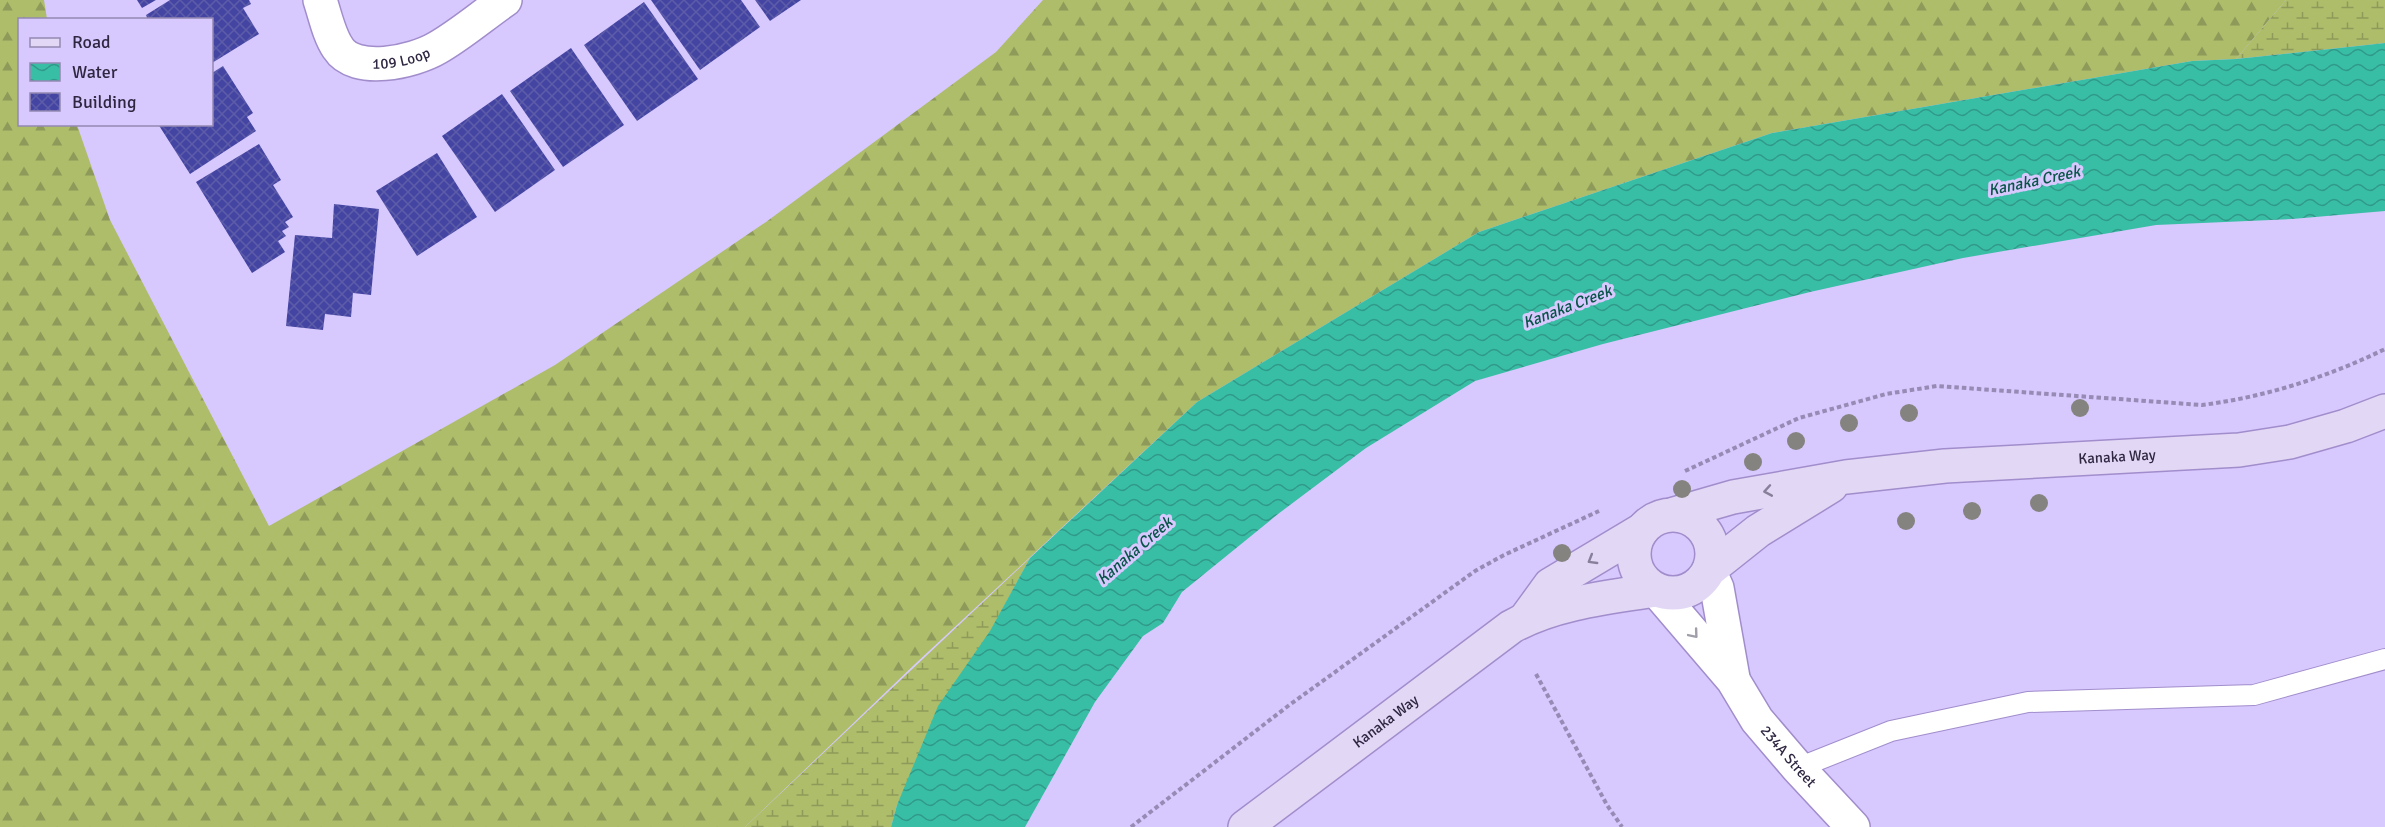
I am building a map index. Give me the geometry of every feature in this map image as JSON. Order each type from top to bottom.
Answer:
[{"type":"main road","name":"Kanaka Way","points":[[1674,514],[1733,497],[1846,477],[1946,466],[2239,450],[2290,442],[2346,426],[2385,411]]},
{"type":"main road","name":"Kanaka Way","points":[[1709,570],[1758,531],[1846,477]]},
{"type":"main road","points":[[1674,514],[1692,519],[1703,528],[1711,541],[1713,556],[1709,570],[1703,579],[1690,590],[1673,593],[1656,590],[1639,574],[1634,561],[1634,547],[1642,530],[1656,518],[1674,514]]},
{"type":"main road","name":"Kanaka Way","points":[[1526,618],[1550,585],[1642,530]]},
{"type":"main road","name":"Kanaka Way","points":[[1245,827],[1526,618],[1598,599],[1656,590]]},
{"type":"street","name":"109 Loop","points":[[320,0],[338,49],[355,61],[380,64],[405,60],[436,49],[505,0]]},
{"type":"street","name":"234A Street","points":[[1709,570],[1717,588],[1733,680]]},
{"type":"street","name":"234A Street","points":[[1656,590],[1733,680],[1757,720],[1853,827]]},
{"type":"lane","points":[[1798,768],[1891,731],[2028,702],[2254,695],[2385,659]]},
{"type":"path","points":[[1536,674],[1602,796],[1622,827]]},
{"type":"green space","points":[[0,0],[44,0],[47,18],[18,18],[18,126],[77,126],[110,220],[269,526],[555,365],[766,222],[996,52],[1043,0],[2286,0],[2236,59],[2192,61],[1772,133],[1479,232],[1197,402],[915,664],[745,827],[0,827]]},
{"type":"green space","points":[[2286,0],[2385,0],[2385,43],[2236,59]]},
{"type":"green space","points":[[1030,558],[897,805],[891,827],[745,827]]},
{"type":"water","name":"Kanaka Creek","points":[[2385,43],[2385,211],[2292,219],[2156,225],[1963,258],[1810,292],[1603,344],[1475,381],[1366,448],[1278,514],[1182,592],[1163,623],[1143,636],[1095,702],[1025,827],[891,827],[897,805],[938,706],[990,631],[1030,558],[1197,402],[1479,232],[1772,133],[2192,61],[2236,59]]},
{"type":"building","points":[[137,0],[156,0],[142,8]]},
{"type":"building","points":[[170,0],[249,0],[251,4],[243,8],[259,34],[213,62],[213,18],[147,18],[146,15]]},
{"type":"building","points":[[651,0],[741,0],[760,27],[700,70]]},
{"type":"building","points":[[755,0],[801,0],[770,21]]},
{"type":"building","points":[[644,2],[698,79],[637,121],[584,45]]},
{"type":"building","points":[[571,48],[624,125],[563,167],[510,91]]},
{"type":"building","points":[[223,66],[253,113],[247,117],[256,131],[190,174],[159,126],[213,126],[213,72]]},
{"type":"building","points":[[502,94],[555,170],[495,212],[442,136]]},
{"type":"building","points":[[259,144],[281,180],[273,185],[293,217],[285,222],[289,227],[282,231],[286,236],[278,241],[285,252],[252,273],[196,182]]},
{"type":"building","points":[[437,153],[477,217],[417,256],[376,191]]},
{"type":"building","points":[[334,204],[379,209],[371,295],[353,293],[351,317],[325,314],[323,330],[286,326],[295,235],[332,238]]}]
